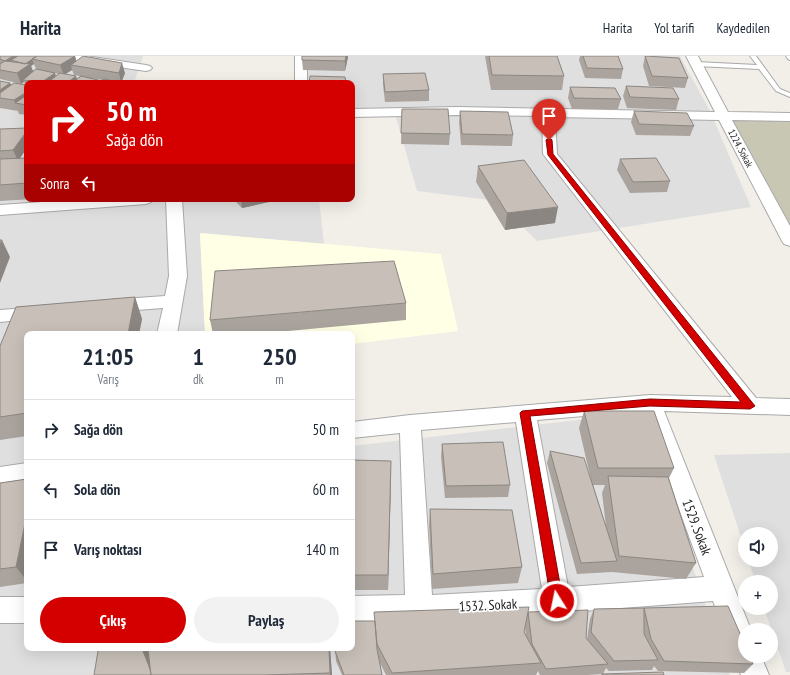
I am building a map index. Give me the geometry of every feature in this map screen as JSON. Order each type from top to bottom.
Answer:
[{"type":"street","points":[[63,56],[144,74],[152,56]]},
{"type":"street","points":[[300,56],[301,80]]},
{"type":"street","name":"1224. Sokak","points":[[694,60],[790,241]]},
{"type":"street","points":[[355,113],[458,111],[790,117]]},
{"type":"street","points":[[548,112],[550,154],[750,406]]},
{"type":"street","points":[[0,210],[106,202]]},
{"type":"street","points":[[168,331],[178,276],[174,202]]},
{"type":"street","points":[[94,308],[173,301]]},
{"type":"street","points":[[0,316],[55,311]]},
{"type":"street","points":[[355,430],[410,423],[650,402],[790,407]]},
{"type":"street","name":"1529. Sokak","points":[[650,402],[738,633]]},
{"type":"street","points":[[525,413],[557,601]]},
{"type":"street","points":[[410,423],[418,609]]},
{"type":"street","points":[[0,476],[24,472]]},
{"type":"street","name":"1532. Sokak","points":[[355,609],[418,609],[557,601],[720,588]]},
{"type":"street","points":[[0,610],[24,610]]},
{"type":"street","points":[[750,663],[755,675]]},
{"type":"lane","points":[[753,56],[778,90],[790,95]]},
{"type":"lane","points":[[694,60],[761,67]]},
{"type":"shaded area","points":[[0,56],[143,56],[135,80],[24,80],[24,202],[319,202],[324,244],[200,233],[205,331],[24,331],[24,651],[355,651],[355,446],[639,413],[730,675],[0,675]]},
{"type":"shaded area","points":[[305,56],[680,56],[710,111],[751,207],[537,241],[497,201],[417,191],[395,114],[355,112],[355,80],[306,80]]},
{"type":"shaded area","points":[[721,120],[790,121],[790,232]]},
{"type":"shaded area","points":[[200,233],[441,254],[458,331],[355,344],[355,331],[205,331]]},
{"type":"shaded area","points":[[790,453],[790,672],[786,672],[778,649],[778,623],[769,623],[766,615],[778,615],[778,575],[753,575],[751,567],[778,567],[778,527],[738,528],[714,455]]},
{"type":"building","points":[[0,56],[13,56],[5,61],[0,59]]},
{"type":"building","points":[[18,56],[37,56],[25,64],[11,60]]},
{"type":"building","points":[[37,56],[75,56],[60,65],[32,59]]},
{"type":"building","points":[[83,56],[122,63],[119,73],[71,65]]},
{"type":"building","points":[[302,56],[346,56],[345,61],[302,60]]},
{"type":"building","points":[[489,56],[557,56],[564,76],[492,75]]},
{"type":"building","points":[[583,56],[618,56],[623,69],[587,68]]},
{"type":"building","points":[[645,56],[679,58],[688,78],[652,76]]},
{"type":"building","points":[[5,61],[30,64],[17,73],[0,70],[0,64]]},
{"type":"building","points":[[36,69],[55,73],[45,80],[23,80]]},
{"type":"building","points":[[60,73],[76,76],[71,80],[51,80]]},
{"type":"building","points":[[425,73],[429,90],[385,92],[383,74]]},
{"type":"building","points":[[81,76],[98,80],[76,80]]},
{"type":"building","points":[[310,76],[345,77],[346,80],[309,80]]},
{"type":"building","points":[[0,81],[10,83],[0,90]]},
{"type":"building","points":[[14,83],[24,85],[24,94],[14,100],[0,98],[0,93]]},
{"type":"building","points":[[626,86],[673,88],[679,99],[630,97]]},
{"type":"building","points":[[570,87],[615,88],[621,99],[574,98]]},
{"type":"building","points":[[24,97],[24,104],[15,103]]},
{"type":"building","points":[[402,109],[448,109],[450,134],[401,133]]},
{"type":"building","points":[[460,111],[508,112],[513,135],[462,134]]},
{"type":"building","points":[[634,111],[687,113],[694,126],[639,124]]},
{"type":"building","points":[[24,128],[24,135],[13,150],[0,151],[0,129]]},
{"type":"building","points":[[24,158],[24,183],[0,185],[0,159]]},
{"type":"building","points":[[656,158],[670,181],[633,182],[620,159]]},
{"type":"building","points":[[524,160],[558,207],[507,213],[478,166]]},
{"type":"building","points":[[394,261],[406,303],[210,320],[215,271]]},
{"type":"building","points":[[135,297],[129,331],[24,331],[24,413],[0,417],[0,346],[16,307]]},
{"type":"building","points":[[584,411],[654,411],[674,468],[598,468]]},
{"type":"building","points":[[503,442],[510,485],[446,486],[442,444]]},
{"type":"building","points":[[550,451],[584,458],[617,561],[581,563]]},
{"type":"building","points":[[355,460],[391,461],[388,575],[355,575]]},
{"type":"building","points":[[608,476],[668,477],[696,563],[619,556]]},
{"type":"building","points":[[24,479],[24,528],[16,567],[0,569],[0,483]]},
{"type":"building","points":[[430,509],[512,510],[522,567],[433,574]]},
{"type":"building","points":[[728,606],[738,629],[738,663],[753,664],[664,661],[651,639],[644,608]]},
{"type":"building","points":[[529,607],[524,632],[541,663],[392,673],[377,644],[374,612]]},
{"type":"building","points":[[644,608],[644,634],[658,660],[614,661],[591,632],[594,609]]},
{"type":"building","points":[[588,610],[586,638],[608,664],[546,669],[532,644],[528,612]]},
{"type":"building","points":[[355,621],[375,621],[377,649],[382,675],[344,675],[335,651],[355,651]]},
{"type":"building","points":[[98,651],[143,651],[151,675],[94,675]]},
{"type":"building","points":[[148,651],[329,651],[330,673],[265,675],[151,675]]},
{"type":"building","points":[[663,672],[664,675],[602,675],[602,674]]},
{"type":"route","points":[[549,140],[550,154],[750,406],[650,402],[525,413],[557,601]]}]
